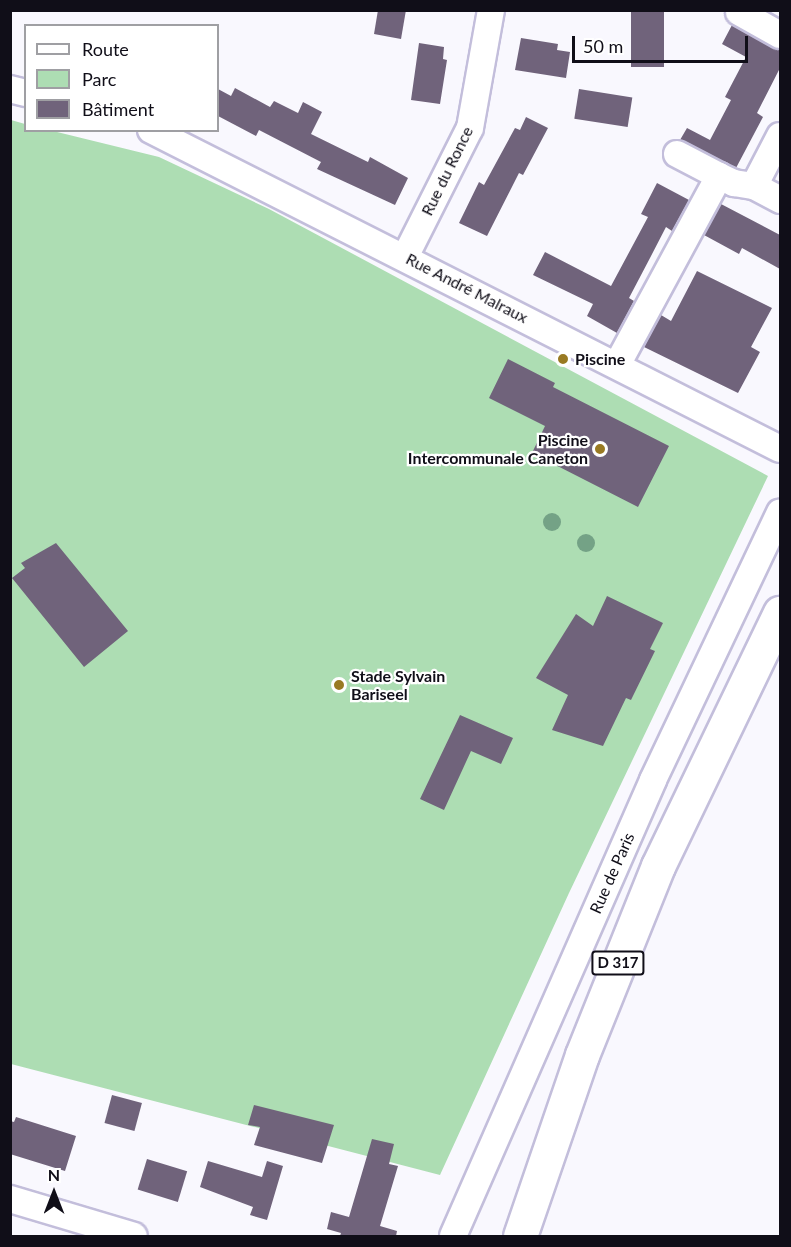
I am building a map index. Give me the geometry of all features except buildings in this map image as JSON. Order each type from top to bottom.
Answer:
[{"type":"main road","name":"D 317","points":[[520,1236],[582,1055],[649,887],[780,614]]},
{"type":"street","name":"Rue du Ronce","points":[[405,257],[470,128],[491,10]]},
{"type":"street","points":[[739,12],[780,35]]},
{"type":"street","name":"Rue André Malraux","points":[[156,132],[780,449]]},
{"type":"street","points":[[754,186],[780,136]]},
{"type":"street","points":[[677,154],[734,183],[754,186],[780,200]]},
{"type":"street","points":[[617,365],[719,176]]},
{"type":"street","name":"Rue de Paris","points":[[453,1236],[653,780],[780,513]]},
{"type":"street","points":[[10,1200],[134,1236]]},
{"type":"green space","name":"Stade Sylvain Bariseel","points":[[11,120],[24,124],[24,132],[57,132],[159,157],[269,209],[768,476],[569,893],[440,1175],[11,1064]]},
{"type":"place","name":"Piscine","points":[[563,359]]},
{"type":"place","name":"Piscine Intercommunale Caneton","points":[[600,449]]},
{"type":"place","name":"Stade Sylvain Bariseel","points":[[339,685]]}]
